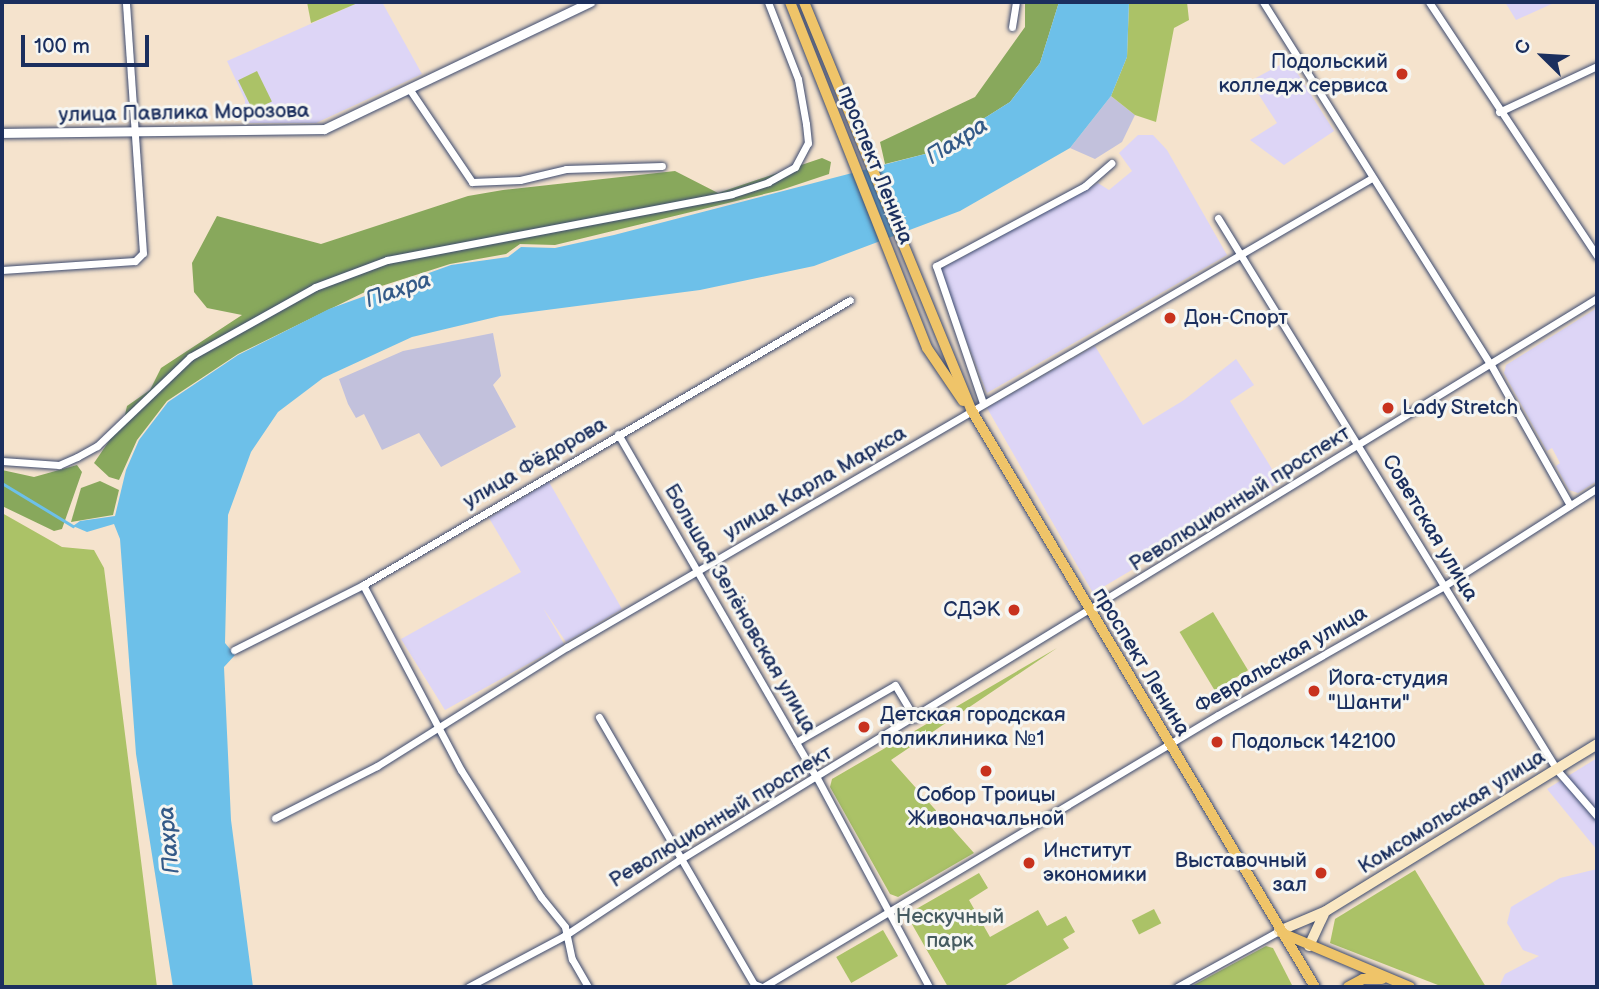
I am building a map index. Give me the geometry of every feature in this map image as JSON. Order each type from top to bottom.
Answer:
[{"type":"main road","name":"проспект Ленина","points":[[790,2],[927,348],[947,382],[972,411]]},
{"type":"main road","name":"проспект Ленина","points":[[804,2],[940,340],[972,411],[1308,981],[1315,987]]},
{"type":"main road","name":"Комсомольская улица","points":[[1279,932],[1326,911],[1597,744]]},
{"type":"main road","points":[[1308,981],[1309,946],[1326,911]]},
{"type":"main road","points":[[1279,932],[1410,987]]},
{"type":"main road","points":[[1348,987],[1363,979],[1388,979]]},
{"type":"street","points":[[2,270],[140,259],[126,2]]},
{"type":"street","name":"улица Павлика Морозова","points":[[2,133],[324,129],[590,2]]},
{"type":"street","points":[[2,461],[59,465],[77,457],[97,446],[190,357],[315,288],[387,260],[732,194],[768,182],[794,167],[808,143],[806,124],[798,79],[768,2]]},
{"type":"street","points":[[1012,27],[1016,2]]},
{"type":"street","points":[[1263,2],[1491,365],[1570,505]]},
{"type":"street","points":[[1429,2],[1499,112],[1597,256]]},
{"type":"street","points":[[1499,112],[1597,66]]},
{"type":"street","points":[[410,90],[472,182],[520,180],[565,169],[662,166]]},
{"type":"street","points":[[983,402],[936,266],[1085,186],[1111,163]]},
{"type":"street","name":"улица Карла Маркса","points":[[275,818],[377,766],[983,402],[1372,178]]},
{"type":"street","name":"Советская улица","points":[[1218,218],[1238,256],[1360,446],[1557,770],[1597,816]]},
{"type":"street","name":"Революционный проспект","points":[[468,987],[564,936],[680,860],[915,719],[1597,298]]},
{"type":"street","name":"улица Фёдорова","points":[[234,650],[363,585],[850,300]]},
{"type":"street","name":"Большая Зелёновская улица","points":[[618,434],[817,778],[929,987]]},
{"type":"street","name":"Февральская улица","points":[[763,987],[1444,586],[1597,488]]},
{"type":"street","points":[[363,585],[461,770],[541,897],[565,927],[564,936],[588,987]]},
{"type":"street","points":[[796,742],[895,685],[915,719]]},
{"type":"street","points":[[599,717],[754,984],[763,987]]},
{"type":"street","points":[[1177,987],[1279,932]]},
{"type":"shaded area","points":[[360,2],[382,2],[422,74],[316,123],[245,123],[245,100],[227,61]]},
{"type":"shaded area","points":[[1505,2],[1556,2],[1516,20]]},
{"type":"shaded area","points":[[1289,60],[1334,131],[1284,165],[1250,140],[1277,123],[1250,81]]},
{"type":"shaded area","points":[[1111,96],[1135,115],[1122,142],[1095,159],[1070,148]]},
{"type":"shaded area","points":[[1138,135],[1153,135],[1167,150],[1227,255],[987,393],[939,270],[1098,183],[1109,190],[1132,171],[1119,153]]},
{"type":"shaded area","points":[[1597,308],[1597,481],[1578,493],[1569,490],[1556,466],[1560,463],[1552,448],[1547,451],[1504,373],[1506,365]]},
{"type":"shaded area","points":[[493,333],[501,376],[493,385],[516,427],[441,467],[419,433],[382,450],[364,414],[356,418],[348,404],[339,379],[403,351]]},
{"type":"shaded area","points":[[1095,346],[1143,425],[1184,400],[1236,359],[1254,385],[1230,401],[1280,482],[1093,593],[987,408]]},
{"type":"shaded area","points":[[549,482],[622,609],[566,642],[543,608],[564,644],[445,710],[401,639],[521,572],[489,518]]},
{"type":"shaded area","points":[[1597,758],[1597,850],[1547,789]]},
{"type":"shaded area","points":[[1597,869],[1597,987],[1499,987],[1505,974],[1539,956],[1523,950],[1507,923],[1511,907],[1560,878]]},
{"type":"green space","points":[[307,2],[360,2],[311,23]]},
{"type":"green space","points":[[1025,2],[1059,2],[1040,63],[1010,102],[929,153],[885,164],[880,142],[975,97],[1025,27]]},
{"type":"green space","points":[[1129,2],[1187,2],[1189,20],[1174,28],[1156,122],[1135,115],[1111,96],[1127,57]]},
{"type":"green space","points":[[257,71],[272,102],[253,111],[238,80]]},
{"type":"green space","points":[[822,158],[831,162],[829,174],[781,190],[555,245],[520,244],[506,254],[450,264],[369,290],[238,354],[167,401],[137,440],[119,480],[109,477],[94,463],[124,419],[127,406],[150,390],[161,368],[242,315],[207,308],[194,292],[192,263],[217,216],[321,244],[468,196],[675,171],[718,193]]},
{"type":"green space","points":[[77,465],[82,472],[62,529],[54,531],[2,506],[2,470],[34,477]]},
{"type":"green space","points":[[100,481],[119,490],[113,515],[71,522],[81,488]]},
{"type":"green space","points":[[2,513],[62,547],[94,550],[104,568],[157,987],[2,987]]},
{"type":"green space","points":[[1213,612],[1248,670],[1215,690],[1180,632]]},
{"type":"green space","points":[[1057,648],[891,760],[974,853],[898,897],[890,894],[830,787],[832,779]]},
{"type":"green space","points":[[1415,870],[1486,987],[1443,987],[1330,943],[1335,919]]},
{"type":"green space","name":"Нескучный парк","points":[[979,873],[988,888],[969,900],[990,937],[1038,910],[1047,926],[1066,916],[1075,932],[1063,939],[1069,948],[1002,987],[948,987],[909,919],[911,912]]},
{"type":"green space","points":[[1154,909],[1161,923],[1139,935],[1132,920]]},
{"type":"green space","points":[[883,930],[898,956],[851,983],[836,957]]},
{"type":"green space","points":[[1266,946],[1273,948],[1293,987],[1190,987]]},
{"type":"water","name":"Пахра","points":[[1059,2],[1129,2],[1127,57],[1111,96],[1070,148],[960,211],[814,266],[700,290],[500,316],[412,337],[323,378],[278,412],[251,452],[228,515],[225,643],[235,655],[224,667],[231,820],[253,987],[173,987],[136,754],[120,539],[114,524],[87,532],[73,526],[80,521],[115,516],[126,470],[139,440],[168,402],[238,355],[329,309],[451,265],[508,257],[521,247],[555,248],[614,235],[929,153],[1010,102],[1040,63]]},
{"type":"waterway","points":[[2,483],[73,526]]},
{"type":"place","name":"Подольский колледж сервиса","points":[[1402,74]]},
{"type":"place","name":"Дон-Спорт","points":[[1170,318]]},
{"type":"place","name":"Lady Stretch","points":[[1388,408]]},
{"type":"place","name":"СДЭК","points":[[1014,610]]},
{"type":"place","name":"Йога-студия \"Шанти\"","points":[[1314,691]]},
{"type":"place","name":"Детская городская поликлиника №1","points":[[864,727]]},
{"type":"place","name":"Подольск 142100","points":[[1217,742]]},
{"type":"place","name":"Собор Троицы Живоначальной","points":[[986,771]]},
{"type":"place","name":"Институт экономики","points":[[1029,863]]},
{"type":"place","name":"Выставочный зал","points":[[1321,873]]}]
